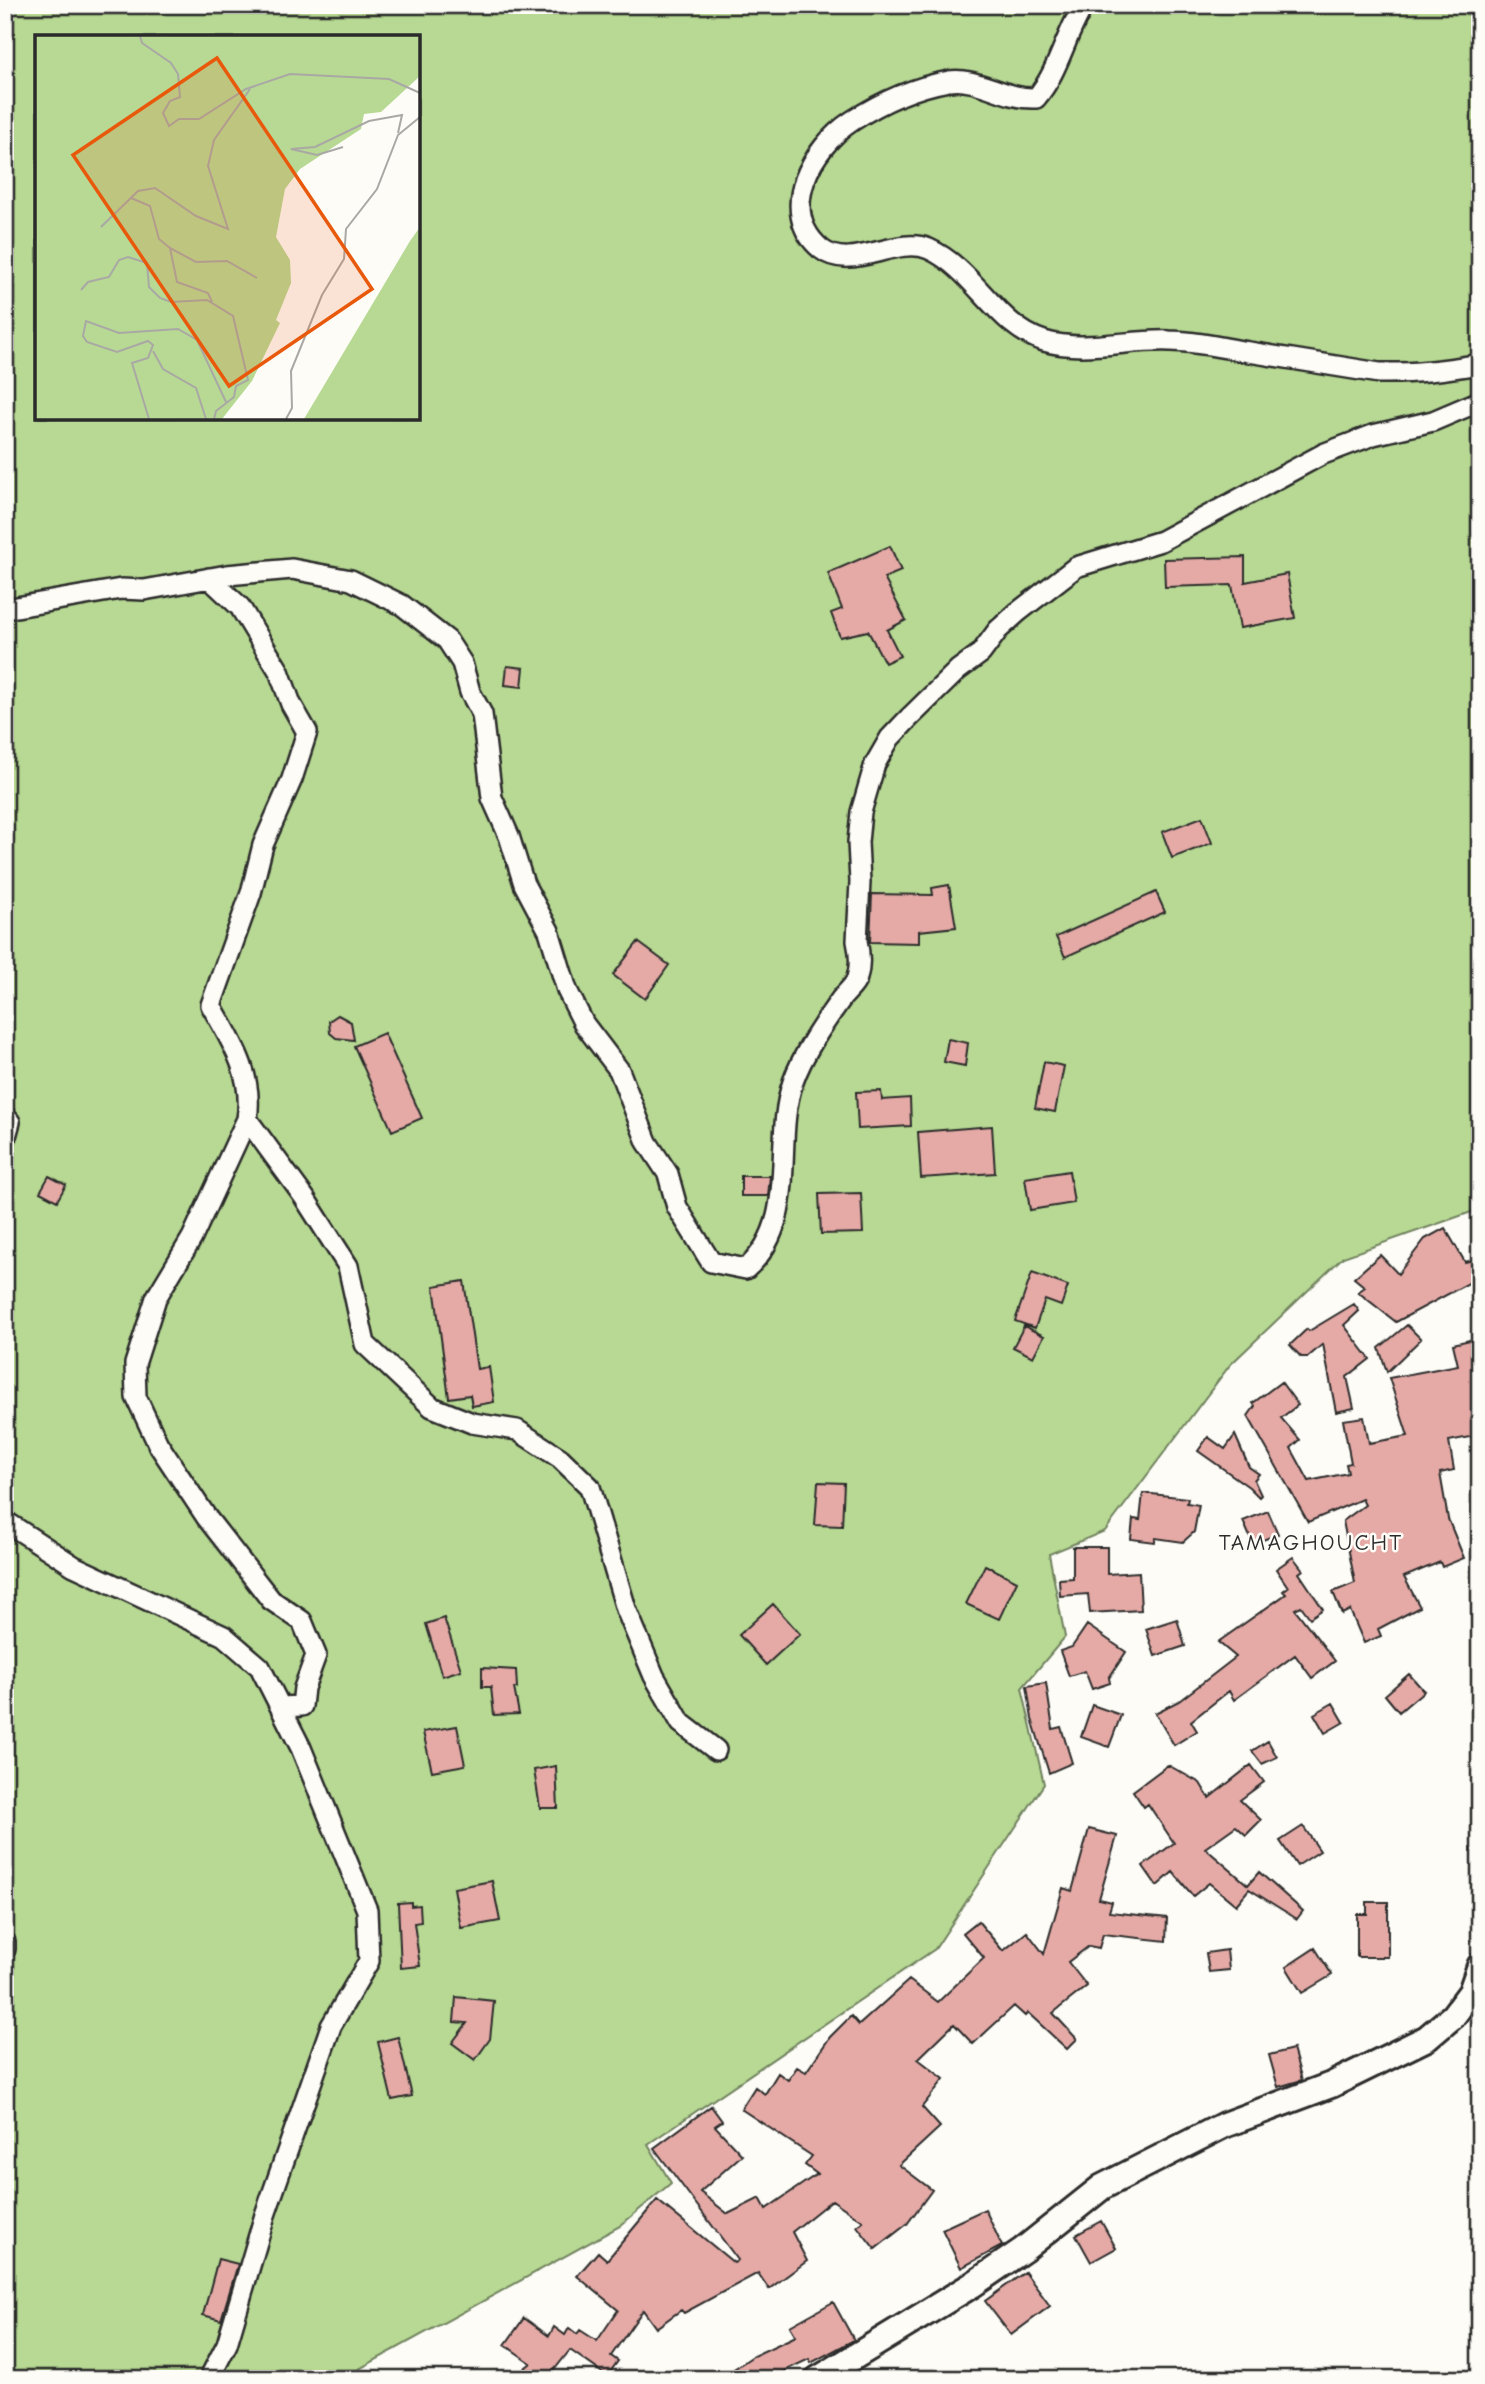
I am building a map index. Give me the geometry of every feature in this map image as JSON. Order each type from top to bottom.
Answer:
[{"type":"street","points":[[1084,5],[1074,21],[1049,82],[1036,98],[1017,99],[983,85],[953,81],[914,89],[852,121],[838,132],[809,170],[801,186],[798,203],[805,229],[822,249],[839,257],[909,246],[926,248],[946,259],[1016,326],[1042,340],[1066,346],[1172,341],[1404,374],[1480,363]]},
{"type":"street","points":[[5,609],[121,589],[144,590],[209,578],[292,569],[351,580],[402,605],[447,640],[462,663],[470,692],[482,714],[492,798],[509,836],[524,884],[549,931],[567,990],[584,1024],[619,1070],[647,1142],[668,1174],[677,1208],[692,1234],[711,1262],[746,1269],[758,1258],[778,1215],[786,1155],[786,1113],[796,1075],[840,1000],[857,980],[861,957],[857,941],[861,812],[875,764],[890,738],[958,670],[981,653],[998,630],[1047,587],[1076,567],[1161,541],[1323,454],[1373,435],[1433,421],[1480,401]]},
{"type":"street","points":[[209,578],[240,607],[279,671],[291,704],[306,732],[292,779],[263,845],[251,893],[211,1005],[244,1065],[250,1101],[247,1119],[192,1238],[156,1298],[135,1364],[136,1397],[159,1444],[206,1518],[271,1600],[302,1621],[316,1655],[304,1688],[302,1706],[281,1707]]},
{"type":"street","points":[[5,1116],[10,1122],[5,1140]]},
{"type":"street","points":[[247,1119],[304,1197],[348,1266],[365,1344],[432,1407],[472,1423],[517,1430],[560,1458],[590,1487],[626,1609],[654,1676],[681,1723],[716,1750]]},
{"type":"street","points":[[5,1521],[74,1566],[224,1636],[260,1667],[301,1748],[367,1910],[369,1961],[331,2026],[265,2215],[228,2344],[209,2379]]},
{"type":"street","points":[[5,1942],[5,1949]]},
{"type":"street","points":[[818,2379],[972,2285],[1101,2187],[1224,2125],[1331,2085],[1427,2038],[1453,2016],[1471,1992],[1480,1966]]},
{"type":"green space","points":[[5,5],[1480,5],[1480,1209],[1343,1257],[1230,1365],[1105,1531],[1049,1554],[1065,1637],[1022,1688],[1044,1784],[935,1949],[648,2144],[671,2183],[620,2226],[341,2379],[5,2379]]},
{"type":"building","points":[[890,546],[901,571],[884,578],[906,620],[887,630],[900,656],[885,663],[868,631],[840,637],[831,613],[842,609],[828,573]]},
{"type":"building","points":[[1245,557],[1245,582],[1287,574],[1295,618],[1240,628],[1232,585],[1165,587],[1164,559]]},
{"type":"building","points":[[507,666],[524,668],[522,687],[505,685]]},
{"type":"building","points":[[1202,817],[1212,843],[1172,858],[1162,832]]},
{"type":"building","points":[[949,885],[956,927],[919,931],[919,943],[870,942],[872,894],[933,895],[932,888]]},
{"type":"building","points":[[1156,892],[1165,912],[1065,957],[1056,937]]},
{"type":"building","points":[[638,942],[669,965],[645,999],[613,975]]},
{"type":"building","points":[[338,1015],[351,1022],[354,1040],[336,1038],[330,1033],[329,1021]]},
{"type":"building","points":[[384,1033],[422,1118],[392,1131],[354,1046]]},
{"type":"building","points":[[948,1039],[968,1043],[965,1066],[944,1062]]},
{"type":"building","points":[[1044,1062],[1064,1066],[1055,1112],[1035,1108]]},
{"type":"building","points":[[881,1091],[882,1100],[910,1098],[911,1126],[858,1129],[856,1092]]},
{"type":"building","points":[[992,1126],[995,1173],[921,1178],[918,1132]]},
{"type":"building","points":[[1069,1171],[1074,1203],[1030,1210],[1025,1178]]},
{"type":"building","points":[[49,1176],[66,1185],[57,1201],[40,1192]]},
{"type":"building","points":[[741,1176],[770,1176],[768,1196],[741,1196]]},
{"type":"building","points":[[861,1193],[863,1233],[821,1234],[819,1194]]},
{"type":"building","points":[[1445,1228],[1465,1262],[1480,1258],[1480,1277],[1396,1322],[1358,1292],[1365,1287],[1354,1278],[1380,1255],[1398,1274],[1425,1239]]},
{"type":"building","points":[[1032,1273],[1068,1286],[1061,1306],[1045,1300],[1035,1328],[1015,1321]]},
{"type":"building","points":[[464,1281],[477,1369],[489,1367],[494,1402],[472,1406],[470,1395],[449,1398],[434,1286]]},
{"type":"building","points":[[1354,1304],[1359,1311],[1344,1325],[1370,1359],[1347,1377],[1354,1408],[1336,1412],[1323,1344],[1308,1357],[1301,1357],[1290,1345],[1307,1329],[1309,1331]]},
{"type":"building","points":[[1407,1325],[1421,1339],[1387,1372],[1379,1348]]},
{"type":"building","points":[[1024,1326],[1044,1336],[1033,1357],[1013,1347]]},
{"type":"building","points":[[1474,1339],[1480,1368],[1480,1435],[1449,1441],[1454,1470],[1440,1473],[1448,1519],[1464,1558],[1442,1567],[1440,1562],[1404,1577],[1420,1607],[1378,1629],[1381,1636],[1364,1643],[1350,1610],[1342,1614],[1333,1592],[1355,1583],[1343,1521],[1365,1505],[1362,1499],[1308,1522],[1248,1416],[1255,1406],[1253,1403],[1281,1382],[1298,1405],[1281,1418],[1300,1440],[1291,1448],[1309,1481],[1348,1473],[1346,1464],[1351,1463],[1343,1420],[1364,1417],[1369,1443],[1408,1436],[1389,1378],[1458,1365],[1453,1344]]},
{"type":"building","points":[[1235,1435],[1249,1467],[1259,1474],[1254,1480],[1261,1495],[1259,1497],[1198,1451],[1208,1437],[1225,1449]]},
{"type":"building","points":[[818,1482],[844,1483],[842,1526],[815,1525]]},
{"type":"building","points":[[1143,1493],[1188,1498],[1187,1503],[1199,1505],[1194,1532],[1183,1542],[1156,1538],[1155,1542],[1131,1539],[1133,1519],[1140,1520]]},
{"type":"building","points":[[1268,1511],[1278,1534],[1253,1544],[1243,1521]]},
{"type":"building","points":[[1073,1547],[1107,1547],[1107,1574],[1139,1572],[1141,1610],[1090,1613],[1088,1594],[1060,1596],[1059,1579],[1073,1578]]},
{"type":"building","points":[[1293,1557],[1303,1570],[1299,1573],[1323,1609],[1310,1618],[1301,1606],[1295,1609],[1335,1661],[1312,1678],[1295,1655],[1234,1700],[1229,1691],[1191,1721],[1197,1731],[1174,1745],[1155,1713],[1179,1701],[1236,1657],[1218,1642],[1286,1594],[1283,1591],[1288,1587],[1276,1569]]},
{"type":"building","points":[[985,1565],[1017,1581],[999,1619],[966,1604]]},
{"type":"building","points":[[773,1604],[800,1634],[766,1665],[739,1635]]},
{"type":"building","points":[[444,1618],[461,1670],[442,1676],[426,1624]]},
{"type":"building","points":[[1177,1619],[1185,1646],[1155,1656],[1146,1629]]},
{"type":"building","points":[[1087,1625],[1126,1652],[1109,1678],[1110,1683],[1092,1689],[1085,1671],[1069,1676],[1060,1651],[1072,1647]]},
{"type":"building","points":[[482,1668],[516,1670],[517,1688],[514,1688],[519,1714],[494,1715],[491,1687],[482,1687]]},
{"type":"building","points":[[1409,1674],[1424,1691],[1399,1712],[1385,1695]]},
{"type":"building","points":[[1046,1683],[1053,1729],[1061,1727],[1072,1763],[1049,1773],[1032,1719],[1027,1686]]},
{"type":"building","points":[[1333,1703],[1344,1722],[1325,1733],[1314,1714]]},
{"type":"building","points":[[1092,1705],[1121,1715],[1109,1747],[1081,1737]]},
{"type":"building","points":[[457,1726],[465,1765],[432,1771],[423,1732]]},
{"type":"building","points":[[1268,1741],[1277,1757],[1262,1764],[1252,1751]]},
{"type":"building","points":[[1168,1765],[1200,1783],[1209,1798],[1251,1765],[1264,1782],[1240,1800],[1261,1820],[1246,1835],[1236,1826],[1205,1848],[1248,1885],[1259,1872],[1303,1911],[1297,1919],[1249,1889],[1236,1905],[1209,1883],[1193,1896],[1173,1872],[1157,1886],[1143,1866],[1174,1843],[1148,1804],[1144,1807],[1133,1791]]},
{"type":"building","points":[[556,1766],[558,1808],[540,1808],[534,1770]]},
{"type":"building","points":[[1303,1826],[1320,1851],[1297,1866],[1280,1841]]},
{"type":"building","points":[[1089,1829],[1117,1836],[1099,1899],[1112,1902],[1109,1912],[1167,1918],[1166,1941],[1103,1934],[1099,1948],[1089,1946],[1068,1962],[1087,1986],[1053,2013],[1077,2039],[1067,2049],[1028,2013],[1025,2016],[1014,2006],[973,2044],[954,2024],[918,2059],[944,2079],[922,2107],[940,2127],[899,2165],[932,2190],[907,2224],[875,2249],[857,2226],[863,2221],[832,2200],[792,2232],[807,2261],[769,2289],[758,2273],[684,2313],[681,2310],[656,2328],[643,2310],[611,2356],[618,2361],[607,2376],[570,2350],[547,2379],[511,2379],[531,2363],[505,2345],[524,2318],[549,2336],[554,2327],[565,2335],[569,2328],[577,2334],[580,2330],[597,2341],[618,2310],[577,2276],[598,2252],[607,2260],[657,2200],[734,2263],[738,2260],[654,2148],[711,2106],[722,2121],[715,2126],[742,2155],[700,2192],[728,2214],[760,2198],[766,2209],[817,2174],[805,2165],[812,2156],[741,2109],[755,2087],[765,2094],[778,2073],[788,2080],[797,2067],[806,2072],[830,2037],[851,2016],[859,2025],[909,1980],[938,2002],[984,1958],[963,1933],[978,1921],[1003,1951],[1027,1932],[1044,1954],[1063,1888],[1072,1891]]},
{"type":"building","points":[[492,1881],[500,1921],[461,1928],[454,1888]]},
{"type":"building","points":[[411,1902],[411,1906],[420,1905],[421,1922],[414,1923],[420,1966],[401,1968],[398,1903]]},
{"type":"building","points":[[1367,1902],[1388,1902],[1388,1957],[1357,1957],[1357,1914],[1367,1914]]},
{"type":"building","points":[[1315,1948],[1332,1975],[1302,1993],[1286,1967]]},
{"type":"building","points":[[1227,1950],[1229,1970],[1209,1972],[1206,1953]]},
{"type":"building","points":[[456,1997],[494,2001],[490,2039],[475,2060],[452,2043],[467,2023],[454,2022]]},
{"type":"building","points":[[398,2037],[412,2096],[392,2100],[378,2042]]},
{"type":"building","points":[[1293,2049],[1302,2080],[1278,2087],[1269,2055]]},
{"type":"building","points":[[985,2209],[1002,2246],[961,2268],[942,2229]]},
{"type":"building","points":[[1101,2221],[1116,2248],[1091,2262],[1076,2235]]},
{"type":"building","points":[[218,2259],[238,2264],[221,2320],[203,2315]]},
{"type":"building","points":[[1025,2272],[1050,2306],[1011,2335],[985,2301]]},
{"type":"building","points":[[833,2302],[854,2340],[811,2363],[809,2359],[767,2379],[719,2379],[753,2356],[796,2336],[790,2326]]},
{"type":"district","name":"TAMAGHOUCHT","points":[[1311,1542]]}]
